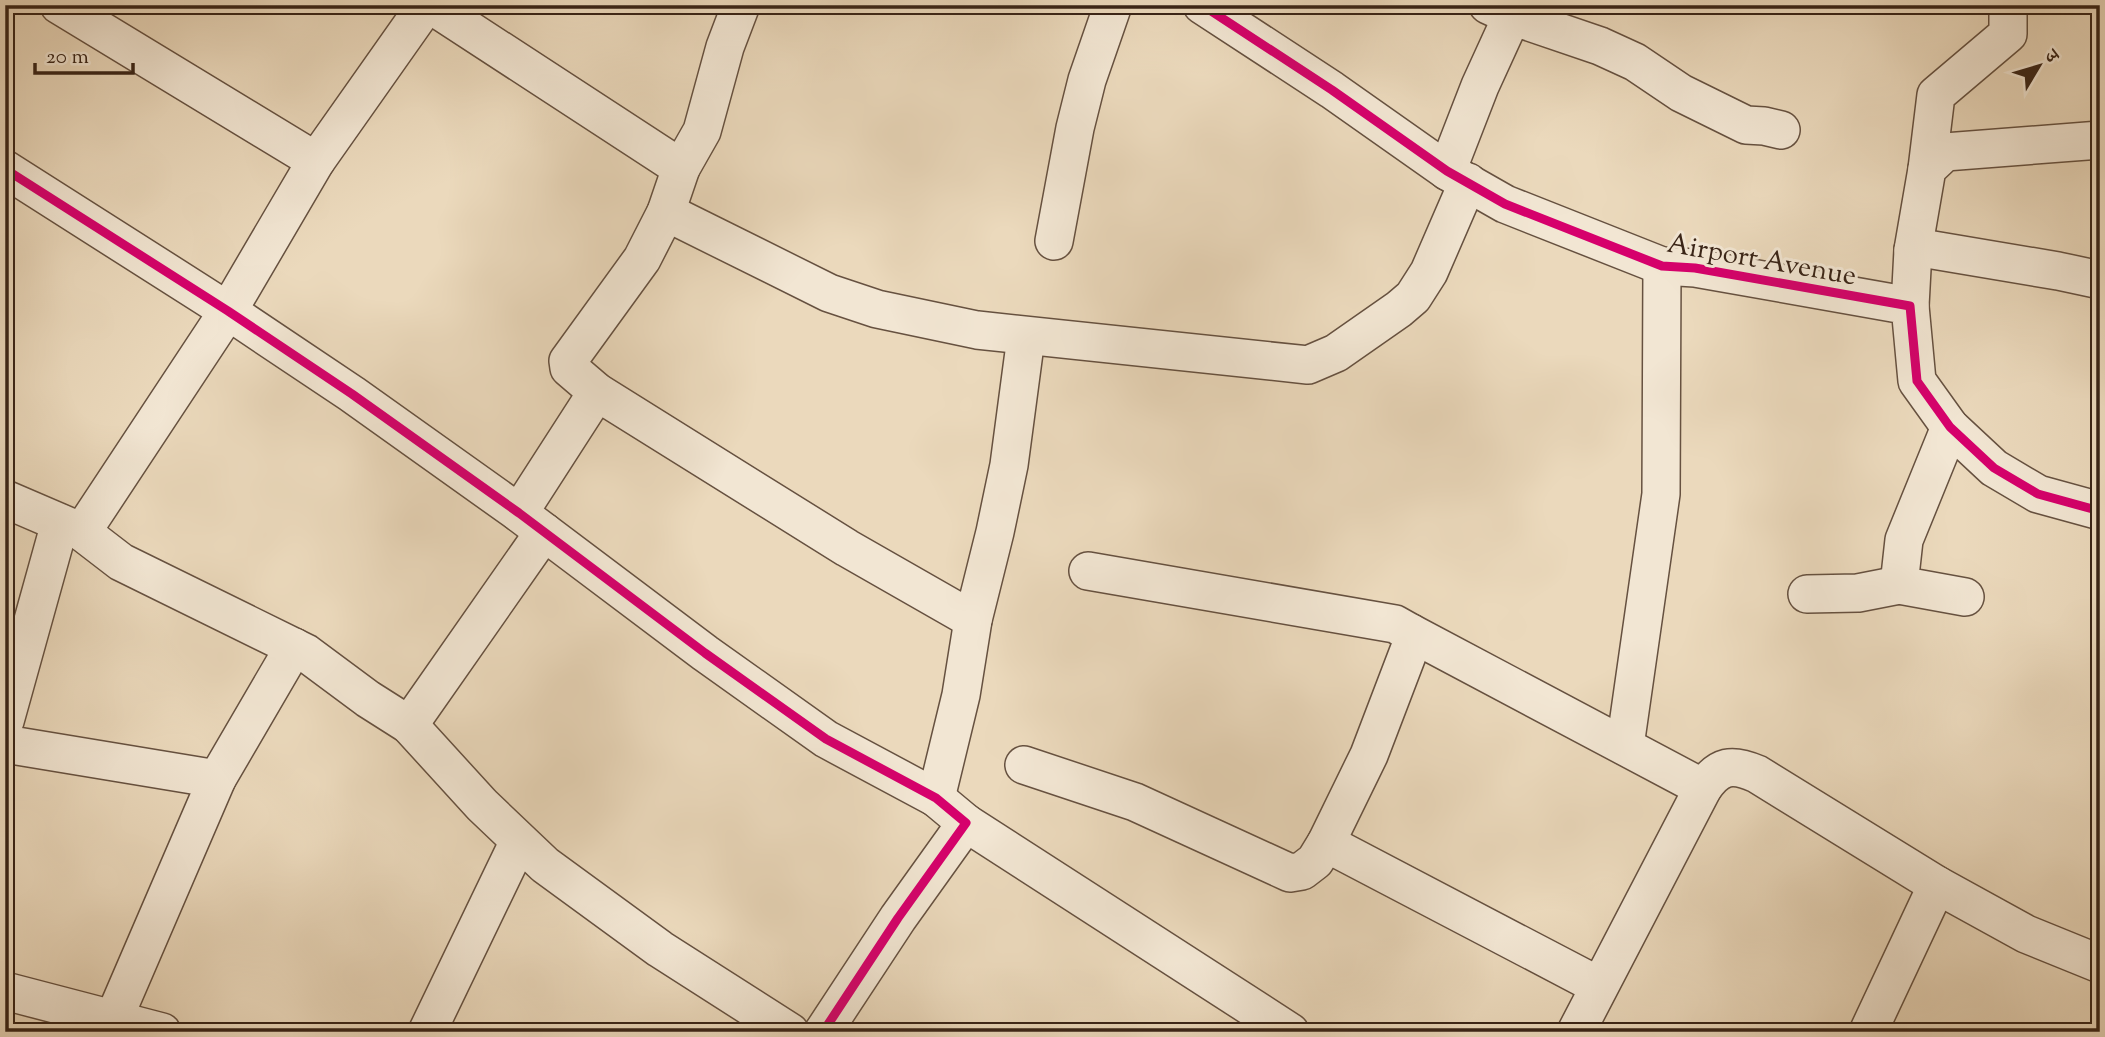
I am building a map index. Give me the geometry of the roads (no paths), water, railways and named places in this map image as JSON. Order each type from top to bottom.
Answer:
[{"type":"street","points":[[59,5],[316,161]]},
{"type":"street","points":[[5,721],[21,606],[71,528],[228,311],[316,161],[429,5],[681,168]]},
{"type":"street","points":[[741,5],[725,47],[702,131],[681,168],[666,212],[642,259],[568,361],[569,368],[597,392],[848,548],[973,620]]},
{"type":"street","points":[[1054,241],[1075,128],[1087,80],[1113,5]]},
{"type":"street","name":"Airport Avenue","points":[[1202,5],[1458,176],[1505,204],[1662,266],[1695,268],[1910,306]]},
{"type":"street","points":[[2008,5],[2008,34],[1936,95],[1913,250],[1910,306],[1917,381],[1950,427],[1994,468],[2038,494],[2100,511]]},
{"type":"street","points":[[666,212],[829,293],[877,309],[928,321],[1026,337],[1308,365],[1336,353],[1413,297],[1429,272],[1458,176],[1480,86],[1506,9],[1634,62],[1681,93],[1746,125],[1781,130]]},
{"type":"street","points":[[1927,169],[1945,152],[2100,140]]},
{"type":"street","points":[[5,169],[228,311],[352,394],[826,739],[936,798],[966,823],[1290,1032]]},
{"type":"street","points":[[1913,250],[1927,249],[2100,280]]},
{"type":"street","points":[[1625,746],[1661,494],[1662,266]]},
{"type":"street","points":[[936,798],[961,695],[973,620],[1009,465],[1026,337]]},
{"type":"street","points":[[409,725],[532,523],[597,392]]},
{"type":"street","points":[[1899,585],[1904,540],[1950,427]]},
{"type":"street","points":[[5,499],[71,528],[121,562],[306,653],[368,699],[409,725],[482,805],[545,865],[660,949],[790,1032]]},
{"type":"street","points":[[1088,571],[1395,624],[1703,788]]},
{"type":"street","points":[[1807,594],[1858,593],[1899,585],[1965,597]]},
{"type":"street","points":[[1024,765],[1135,802],[1290,873],[1302,871],[1315,861],[1368,755],[1411,645],[1411,633]]},
{"type":"street","points":[[112,1025],[217,779],[294,647]]},
{"type":"street","points":[[5,744],[217,779]]},
{"type":"street","points":[[1576,1032],[1703,788],[1711,776],[1727,767],[1742,767],[1757,774],[1937,886],[2026,934],[2100,964]]},
{"type":"street","points":[[823,1032],[898,918],[966,823]]},
{"type":"street","points":[[428,1032],[519,841]]},
{"type":"street","points":[[1325,843],[1599,986]]},
{"type":"street","points":[[1868,1032],[1937,886]]},
{"type":"street","points":[[5,991],[112,1025],[162,1032]]}]
